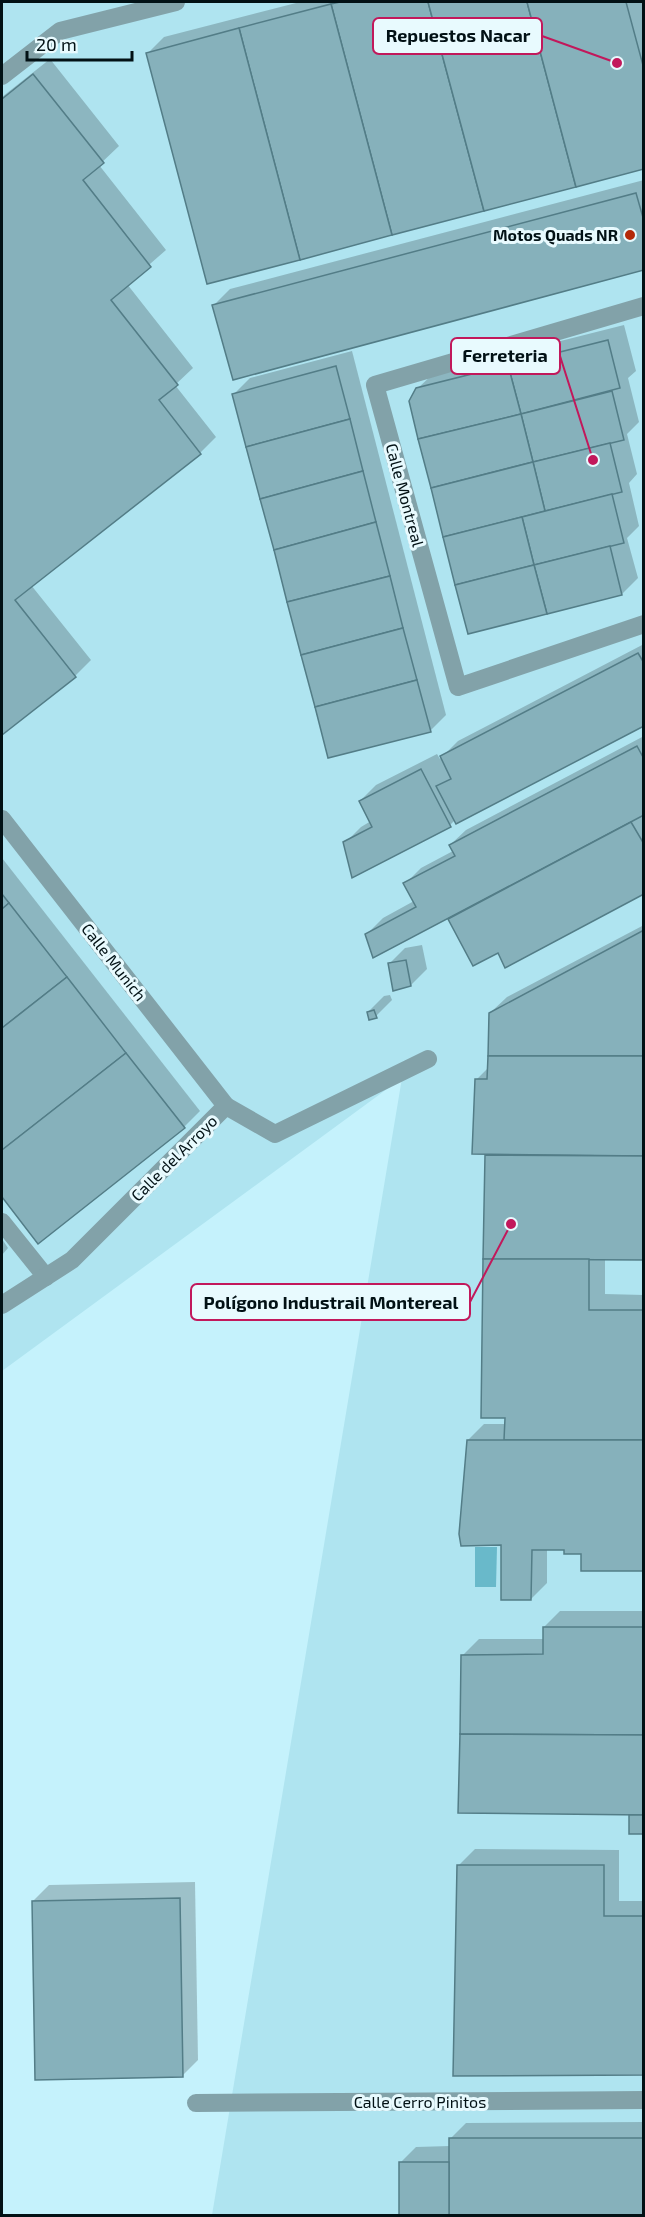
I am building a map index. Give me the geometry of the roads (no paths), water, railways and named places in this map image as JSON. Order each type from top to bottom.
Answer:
[{"type":"street","points":[[2,76],[60,31],[176,2]]},
{"type":"street","name":"Calle Montreal","points":[[644,306],[375,385],[458,687],[644,624]]},
{"type":"street","name":"Calle Munich","points":[[2,819],[226,1106]]},
{"type":"street","name":"Calle del Arroyo","points":[[2,1305],[72,1260],[226,1106],[275,1134],[428,1059]]},
{"type":"street","points":[[2,1222],[46,1277]]},
{"type":"street","name":"Calle Cerro Pinitos","points":[[196,2103],[644,2100]]},
{"type":"place","name":"Repuestos Nacar","points":[[617,63]]},
{"type":"place","name":"Motos Quads NR","points":[[630,235]]},
{"type":"place","name":"Ferreteria","points":[[593,460]]},
{"type":"place","name":"Polígono Industrail Montereal","points":[[511,1224]]}]
